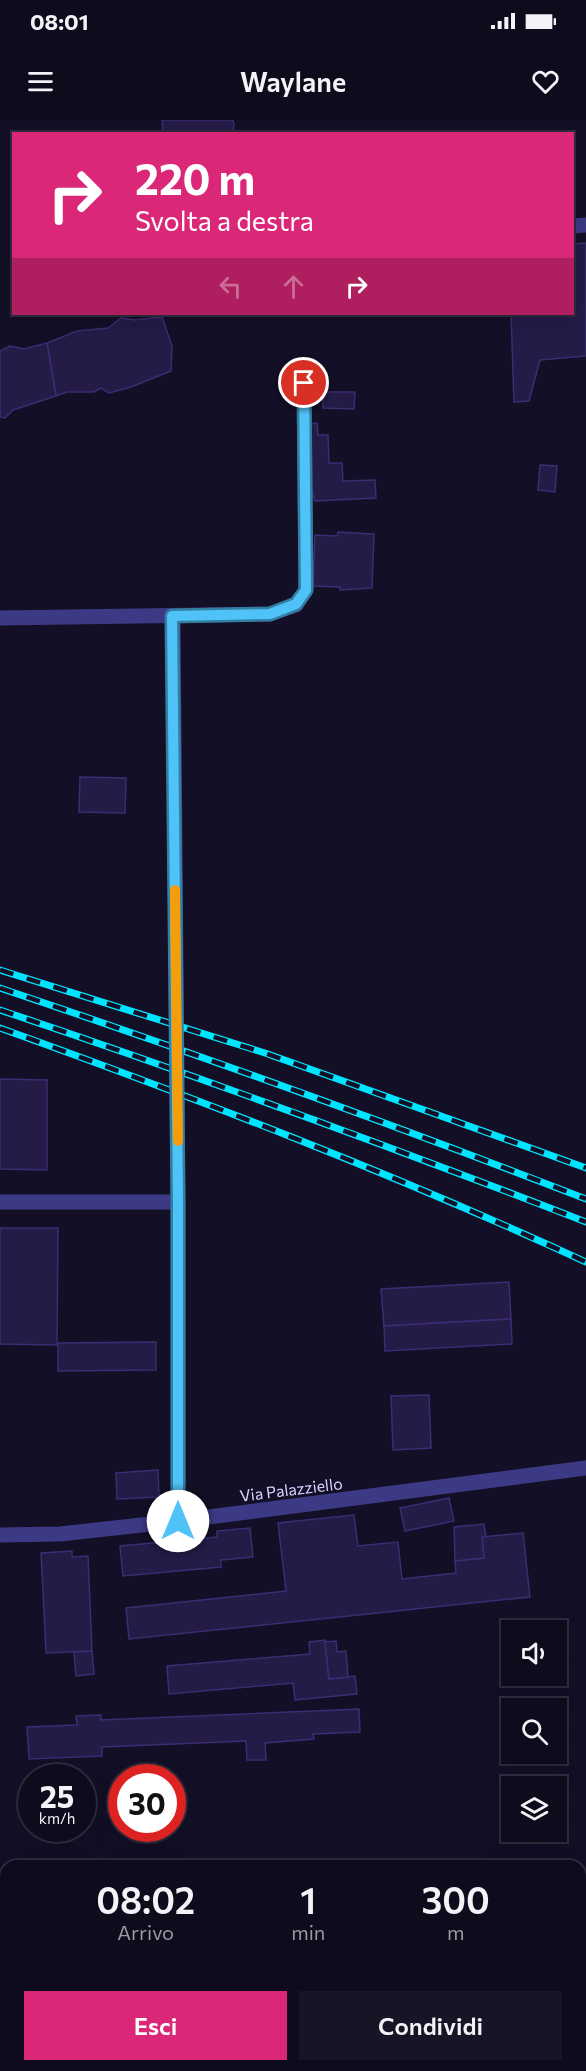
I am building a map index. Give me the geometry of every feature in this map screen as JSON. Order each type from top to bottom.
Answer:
[{"type":"street","points":[[0,618],[270,614],[296,604],[306,590],[304,383]]},
{"type":"street","points":[[172,616],[178,1202],[178,1521]]},
{"type":"street","points":[[0,1202],[178,1202]]},
{"type":"street","name":"Via Palazziello","points":[[0,1535],[60,1534],[178,1521],[586,1468]]},
{"type":"building","points":[[162,120],[233,120],[234,125],[232,132],[163,132]]},
{"type":"building","points":[[586,243],[586,356],[540,360],[529,401],[514,402],[511,315],[574,315],[574,244]]},
{"type":"building","points":[[162,317],[172,346],[171,371],[109,393],[101,388],[94,392],[67,392],[56,396],[47,343],[77,331],[108,328],[121,318],[135,320]]},
{"type":"building","points":[[47,343],[56,396],[13,410],[5,418],[0,417],[0,351],[10,346],[24,349]]},
{"type":"building","points":[[323,392],[355,392],[354,409],[323,408]]},
{"type":"building","points":[[317,423],[318,435],[328,435],[329,463],[342,463],[343,481],[375,480],[376,498],[315,501],[310,483],[308,424]]},
{"type":"building","points":[[540,465],[557,466],[555,492],[538,490]]},
{"type":"building","points":[[338,532],[374,534],[372,588],[340,590],[340,587],[313,586],[315,535],[337,536]]},
{"type":"building","points":[[80,777],[126,778],[125,813],[79,812]]},
{"type":"building","points":[[0,1079],[47,1080],[47,1170],[0,1169]]},
{"type":"building","points":[[0,1228],[58,1228],[57,1345],[0,1344]]},
{"type":"building","points":[[509,1282],[511,1319],[384,1326],[381,1289]]},
{"type":"building","points":[[511,1319],[512,1344],[385,1351],[384,1326]]},
{"type":"building","points":[[156,1342],[156,1370],[58,1371],[58,1343]]},
{"type":"building","points":[[429,1395],[431,1448],[393,1450],[391,1396]]},
{"type":"building","points":[[158,1470],[159,1497],[117,1499],[116,1473]]},
{"type":"building","points":[[449,1498],[454,1521],[405,1531],[400,1508]]},
{"type":"building","points":[[354,1515],[358,1546],[398,1542],[402,1579],[456,1573],[455,1561],[484,1558],[482,1537],[523,1533],[530,1597],[129,1639],[126,1608],[286,1591],[278,1523]]},
{"type":"building","points":[[484,1524],[486,1537],[482,1537],[484,1558],[455,1561],[454,1527]]},
{"type":"building","points":[[250,1528],[253,1557],[221,1560],[221,1567],[123,1576],[120,1546],[217,1537],[217,1531]]},
{"type":"building","points":[[72,1551],[72,1557],[88,1556],[92,1651],[46,1653],[41,1553]]},
{"type":"building","points":[[325,1640],[329,1679],[355,1676],[357,1694],[295,1700],[293,1683],[169,1694],[167,1666],[310,1654],[309,1642]]},
{"type":"building","points":[[336,1641],[337,1652],[346,1651],[348,1677],[329,1679],[325,1642]]},
{"type":"building","points":[[92,1651],[94,1674],[76,1676],[74,1652]]},
{"type":"building","points":[[359,1709],[360,1732],[313,1734],[314,1739],[265,1743],[266,1760],[247,1760],[246,1741],[102,1747],[102,1756],[29,1759],[27,1727],[77,1725],[76,1716],[101,1715],[101,1720]]},
{"type":"railway","points":[[0,970],[265,1053],[586,1168]]},
{"type":"railway","points":[[0,988],[294,1090],[586,1199]]},
{"type":"railway","points":[[0,1010],[294,1113],[586,1222]]},
{"type":"railway","points":[[0,1028],[148,1082],[369,1168],[586,1262]]},
{"type":"slow traffic","points":[[175,890],[178,1141]]},
{"type":"route","points":[[178,1521],[178,1202],[172,616],[270,614],[296,604],[306,590],[304,383]]}]
